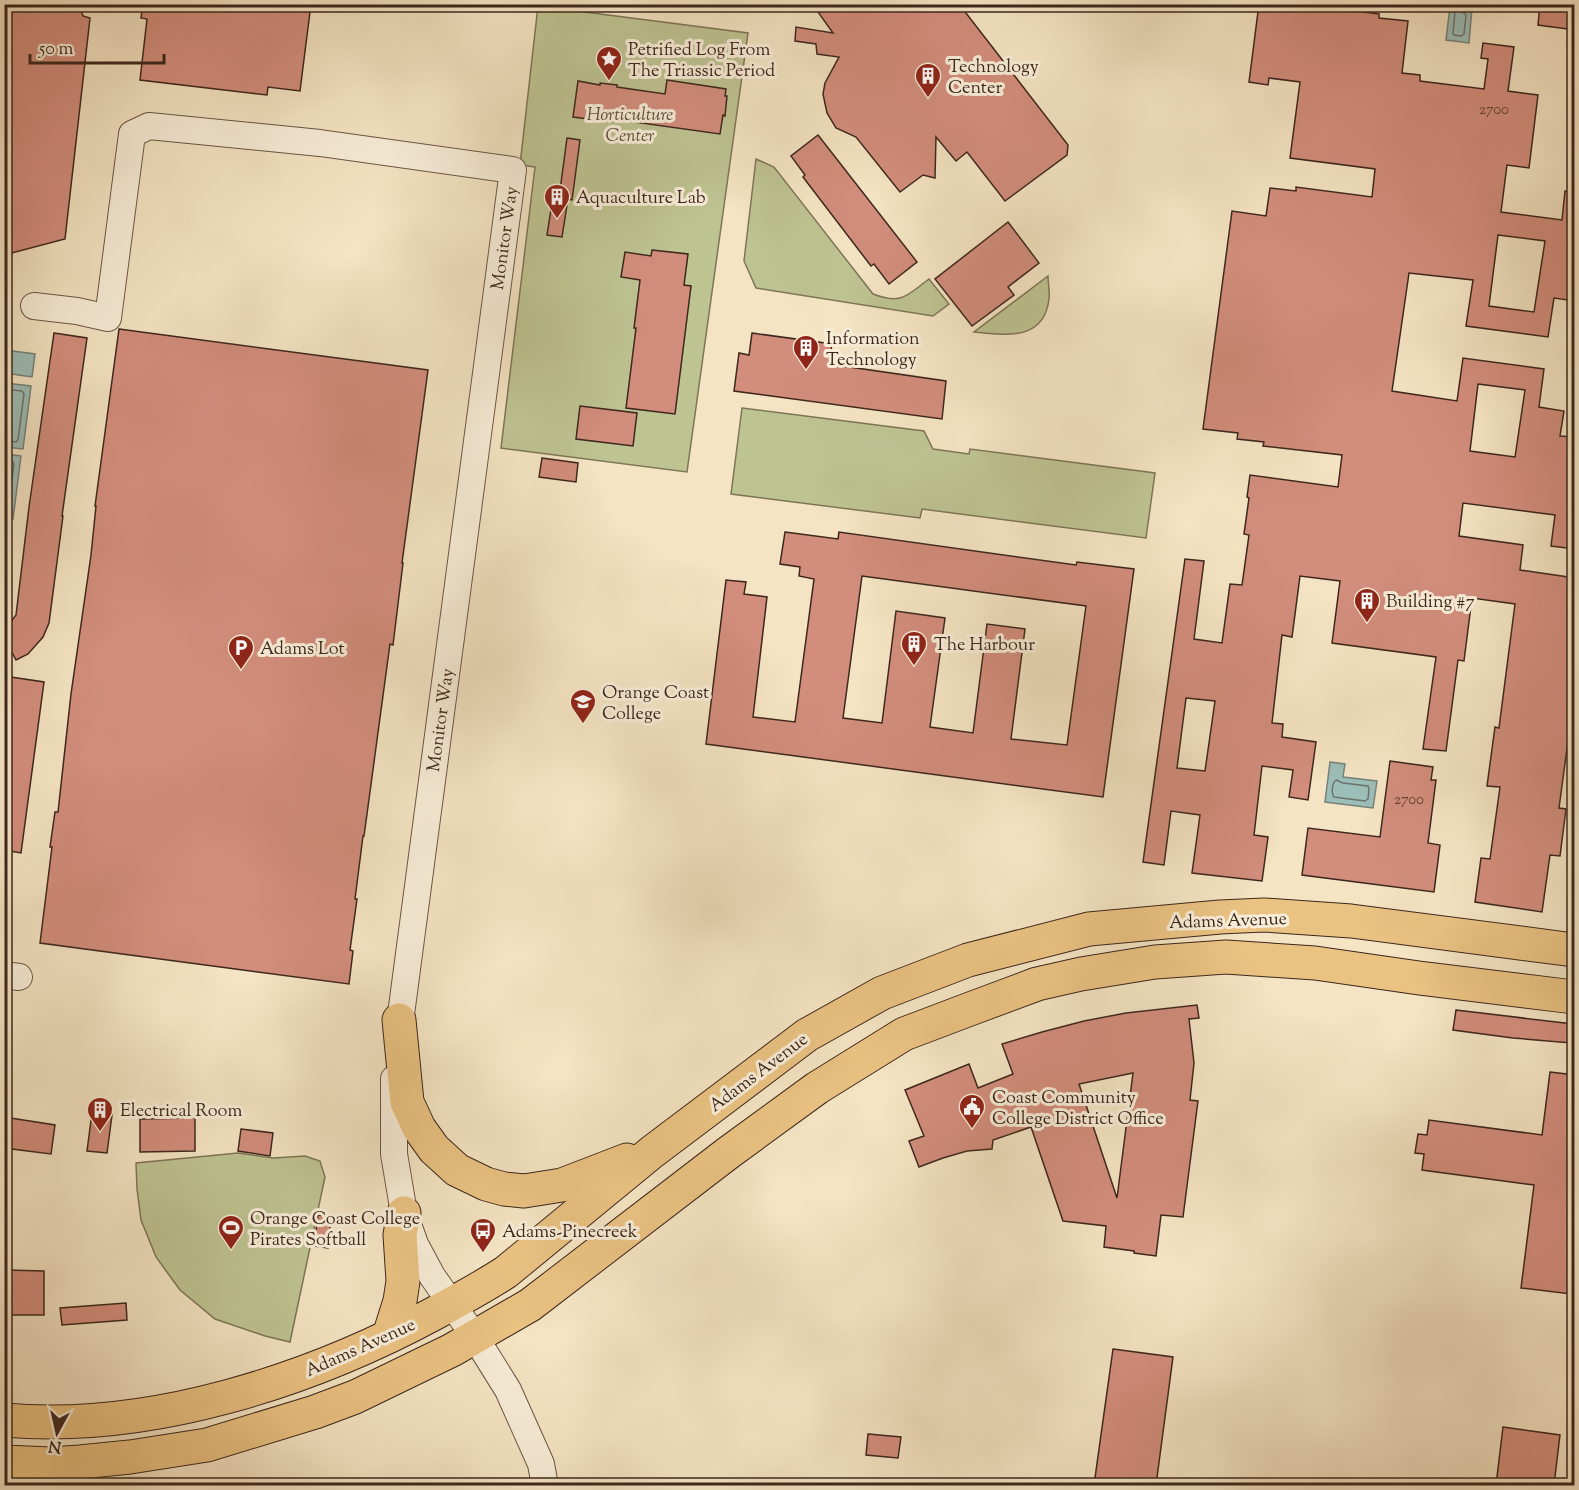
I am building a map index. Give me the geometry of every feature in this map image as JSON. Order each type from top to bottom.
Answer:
[{"type":"main road","name":"Adams Avenue","points":[[4,1420],[64,1422],[149,1414],[242,1393],[304,1373],[363,1349],[452,1304],[506,1272],[652,1152],[807,1035],[882,993],[968,960],[1089,929],[1220,916],[1264,915],[1351,921],[1575,950]]},
{"type":"main road","points":[[1149,924],[1155,962]]},
{"type":"main road","points":[[1425,931],[1419,978],[1460,965],[1536,975],[1566,972],[1575,968]]},
{"type":"main road","name":"Adams Avenue","points":[[4,1462],[51,1464],[80,1462],[207,1445],[315,1412],[355,1397],[475,1337],[530,1305],[728,1153],[817,1088],[904,1034],[1037,984],[1155,962],[1226,957],[1315,963],[1575,997]]},
{"type":"main road","points":[[399,1020],[407,1102],[419,1128],[434,1149],[456,1170],[486,1184],[524,1191],[562,1185],[652,1152]]},
{"type":"main road","points":[[388,1336],[400,1301],[403,1281],[400,1235],[404,1213]]},
{"type":"street","name":"Monitor Way","points":[[34,306],[77,311],[108,318],[132,134],[149,126],[320,143],[513,170],[399,1020]]},
{"type":"street","points":[[399,1020],[393,1088],[394,1154],[404,1213],[415,1244],[432,1276],[475,1337],[508,1390],[541,1464],[545,1485]]},
{"type":"green space","name":"Horticulture Center","points":[[538,6],[748,33],[687,472],[501,448],[535,167],[520,165]]},
{"type":"green space","points":[[756,159],[774,167],[873,294],[897,299],[909,294],[929,279],[949,304],[933,316],[756,288],[744,261]]},
{"type":"green space","points":[[1048,276],[1049,296],[1046,313],[1039,323],[1021,333],[974,332]]},
{"type":"green space","points":[[742,408],[924,431],[933,449],[969,454],[970,449],[1155,473],[1146,538],[922,509],[920,518],[731,494]]},
{"type":"green space","name":"Orange Coast College Pirates Softball","points":[[238,1153],[273,1158],[305,1156],[320,1161],[325,1177],[290,1342],[215,1319],[180,1290],[156,1257],[141,1220],[136,1163]]},
{"type":"water","points":[[1450,6],[1472,8],[1469,43],[1446,40]]},
{"type":"water","points":[[5,350],[35,354],[32,377],[5,373]]},
{"type":"water","points":[[5,383],[31,386],[23,449],[5,447]]},
{"type":"water","points":[[5,454],[21,456],[13,519],[5,518]]},
{"type":"water","points":[[1330,762],[1345,764],[1343,777],[1377,781],[1373,808],[1325,802]]},
{"type":"building","points":[[4,4],[79,4],[83,16],[90,18],[65,239],[4,255]]},
{"type":"building","points":[[143,4],[311,4],[300,91],[268,87],[267,95],[140,80],[147,19],[141,18]]},
{"type":"building","name":"Technology Center","points":[[828,4],[959,4],[1068,145],[1067,155],[1005,201],[967,152],[956,161],[936,137],[935,178],[923,175],[900,192],[856,137],[836,128],[827,113],[823,94],[825,83],[839,57],[817,54],[816,44],[795,41],[796,27],[833,33],[818,12]]},
{"type":"building","points":[[1259,4],[1278,4],[1319,11],[1320,8],[1356,11],[1379,14],[1379,18],[1408,21],[1402,73],[1420,75],[1420,81],[1484,89],[1488,59],[1481,58],[1483,43],[1514,47],[1508,91],[1538,95],[1529,168],[1507,165],[1501,212],[1562,220],[1565,191],[1575,192],[1575,301],[1554,298],[1548,337],[1466,326],[1473,280],[1409,273],[1392,391],[1457,401],[1463,358],[1544,369],[1539,407],[1564,411],[1560,436],[1575,437],[1575,549],[1551,546],[1555,515],[1463,503],[1459,536],[1523,545],[1520,570],[1575,578],[1575,726],[1570,726],[1559,808],[1566,809],[1560,856],[1550,855],[1542,912],[1475,902],[1481,858],[1490,859],[1500,787],[1487,786],[1495,727],[1499,728],[1515,604],[1472,598],[1464,661],[1458,660],[1446,751],[1423,749],[1436,657],[1332,643],[1340,581],[1300,576],[1292,637],[1282,635],[1272,723],[1283,724],[1282,737],[1316,742],[1308,800],[1289,797],[1293,770],[1262,766],[1254,835],[1268,837],[1262,881],[1192,873],[1200,815],[1171,811],[1164,865],[1143,862],[1185,559],[1204,561],[1194,639],[1222,643],[1230,584],[1242,585],[1249,535],[1244,534],[1250,475],[1338,487],[1342,455],[1263,446],[1264,442],[1237,439],[1238,433],[1203,429],[1232,211],[1266,216],[1270,188],[1296,191],[1296,187],[1372,197],[1375,169],[1290,158],[1300,82],[1269,78],[1268,85],[1249,82]],"holes":[[[1498,235],[1545,241],[1534,312],[1489,306]],[[1478,384],[1525,390],[1515,457],[1470,451]],[[1186,698],[1215,701],[1205,771],[1177,768]]]},
{"type":"building","points":[[1540,4],[1575,4],[1575,30],[1538,25]]},
{"type":"building","points":[[667,80],[726,89],[725,116],[723,115],[720,134],[613,119],[612,122],[573,117],[578,81],[617,85],[617,87],[665,94]]},
{"type":"building","points":[[818,135],[917,262],[889,284],[874,264],[871,266],[803,177],[805,175],[791,156]]},
{"type":"building","points":[[567,138],[580,140],[572,200],[559,198]]},
{"type":"building","name":"Aquaculture Lab","points":[[552,203],[567,205],[562,237],[547,235]]},
{"type":"building","points":[[1008,222],[1039,263],[1008,287],[1014,295],[972,326],[935,279]]},
{"type":"building","points":[[652,250],[688,254],[684,285],[691,286],[675,414],[626,408],[640,280],[621,277],[625,252],[651,256]]},
{"type":"building","points":[[119,329],[428,370],[393,645],[390,644],[363,836],[350,950],[353,951],[349,984],[40,943],[52,847],[50,847],[55,812],[58,812],[71,694]]},
{"type":"building","points":[[54,333],[87,338],[49,623],[43,637],[28,654],[16,660],[4,637],[4,626],[10,623],[16,615]]},
{"type":"building","name":"Information Technology","points":[[752,333],[832,344],[829,364],[946,381],[942,419],[734,391],[739,353],[749,355]]},
{"type":"building","points":[[580,406],[637,413],[633,446],[576,439]]},
{"type":"building","points":[[542,458],[578,463],[576,482],[539,477]]},
{"type":"building","name":"The Harbour","points":[[785,532],[838,539],[839,532],[1076,565],[1077,562],[1134,569],[1103,797],[706,744],[726,580],[746,582],[744,594],[767,597],[753,717],[795,722],[814,579],[799,576],[800,567],[780,564]],"holes":[[[862,576],[1086,606],[1067,745],[1011,739],[1025,629],[987,624],[973,733],[930,727],[945,618],[896,611],[882,723],[843,718]]]},
{"type":"building","points":[[4,676],[44,682],[21,853],[4,850]]},
{"type":"building","points":[[1390,761],[1433,767],[1431,780],[1436,780],[1428,843],[1440,845],[1434,892],[1302,875],[1308,828],[1380,837]]},
{"type":"building","name":"Coast Community College District Office","points":[[1197,1005],[1199,1018],[1189,1019],[1194,1063],[1190,1100],[1198,1101],[1183,1217],[1161,1215],[1156,1256],[1104,1247],[1106,1226],[1063,1221],[1031,1127],[993,1140],[992,1149],[967,1151],[919,1167],[909,1141],[924,1136],[905,1090],[969,1064],[978,1088],[1013,1074],[1002,1044],[1084,1021],[1126,1013]],"holes":[[[1133,1073],[1117,1198],[1079,1084]]]},
{"type":"building","points":[[1456,1010],[1573,1024],[1571,1043],[1453,1030]]},
{"type":"building","points":[[1550,1072],[1575,1075],[1575,1266],[1571,1294],[1521,1288],[1534,1185],[1422,1170],[1424,1154],[1415,1153],[1418,1134],[1427,1135],[1429,1120],[1542,1135]]},
{"type":"building","name":"Electrical Room","points":[[92,1113],[112,1115],[107,1153],[87,1151]]},
{"type":"building","points":[[4,1117],[55,1125],[51,1154],[4,1148]]},
{"type":"building","points":[[195,1118],[195,1151],[140,1152],[140,1119]]},
{"type":"building","points":[[241,1129],[273,1133],[270,1156],[238,1151]]},
{"type":"building","points":[[318,1215],[331,1217],[328,1248],[314,1246]]},
{"type":"building","points":[[4,1270],[44,1271],[44,1315],[4,1315]]},
{"type":"building","points":[[126,1303],[127,1320],[62,1325],[60,1308]]},
{"type":"building","points":[[1113,1349],[1173,1357],[1156,1485],[1094,1485]]},
{"type":"building","points":[[1503,1427],[1560,1435],[1554,1485],[1496,1485]]},
{"type":"building","points":[[868,1434],[901,1437],[898,1458],[866,1455]]},
{"type":"place","name":"Petrified Log From The Triassic Period","points":[[609,82]]},
{"type":"place","name":"Technology Center","points":[[928,99]]},
{"type":"place","name":"Aquaculture Lab","points":[[557,220]]},
{"type":"place","name":"Information Technology","points":[[806,371]]},
{"type":"place","name":"Building #7","points":[[1367,624]]},
{"type":"place","name":"The Harbour","points":[[914,667]]},
{"type":"place","name":"Adams Lot","points":[[241,671]]},
{"type":"place","name":"Orange Coast College","points":[[583,725]]},
{"type":"place","name":"Coast Community College District Office","points":[[972,1130]]},
{"type":"place","name":"Electrical Room","points":[[100,1133]]},
{"type":"place","name":"Orange Coast College Pirates Softball","points":[[231,1251]]},
{"type":"place","name":"Adams-Pinecreek","points":[[483,1254]]}]
